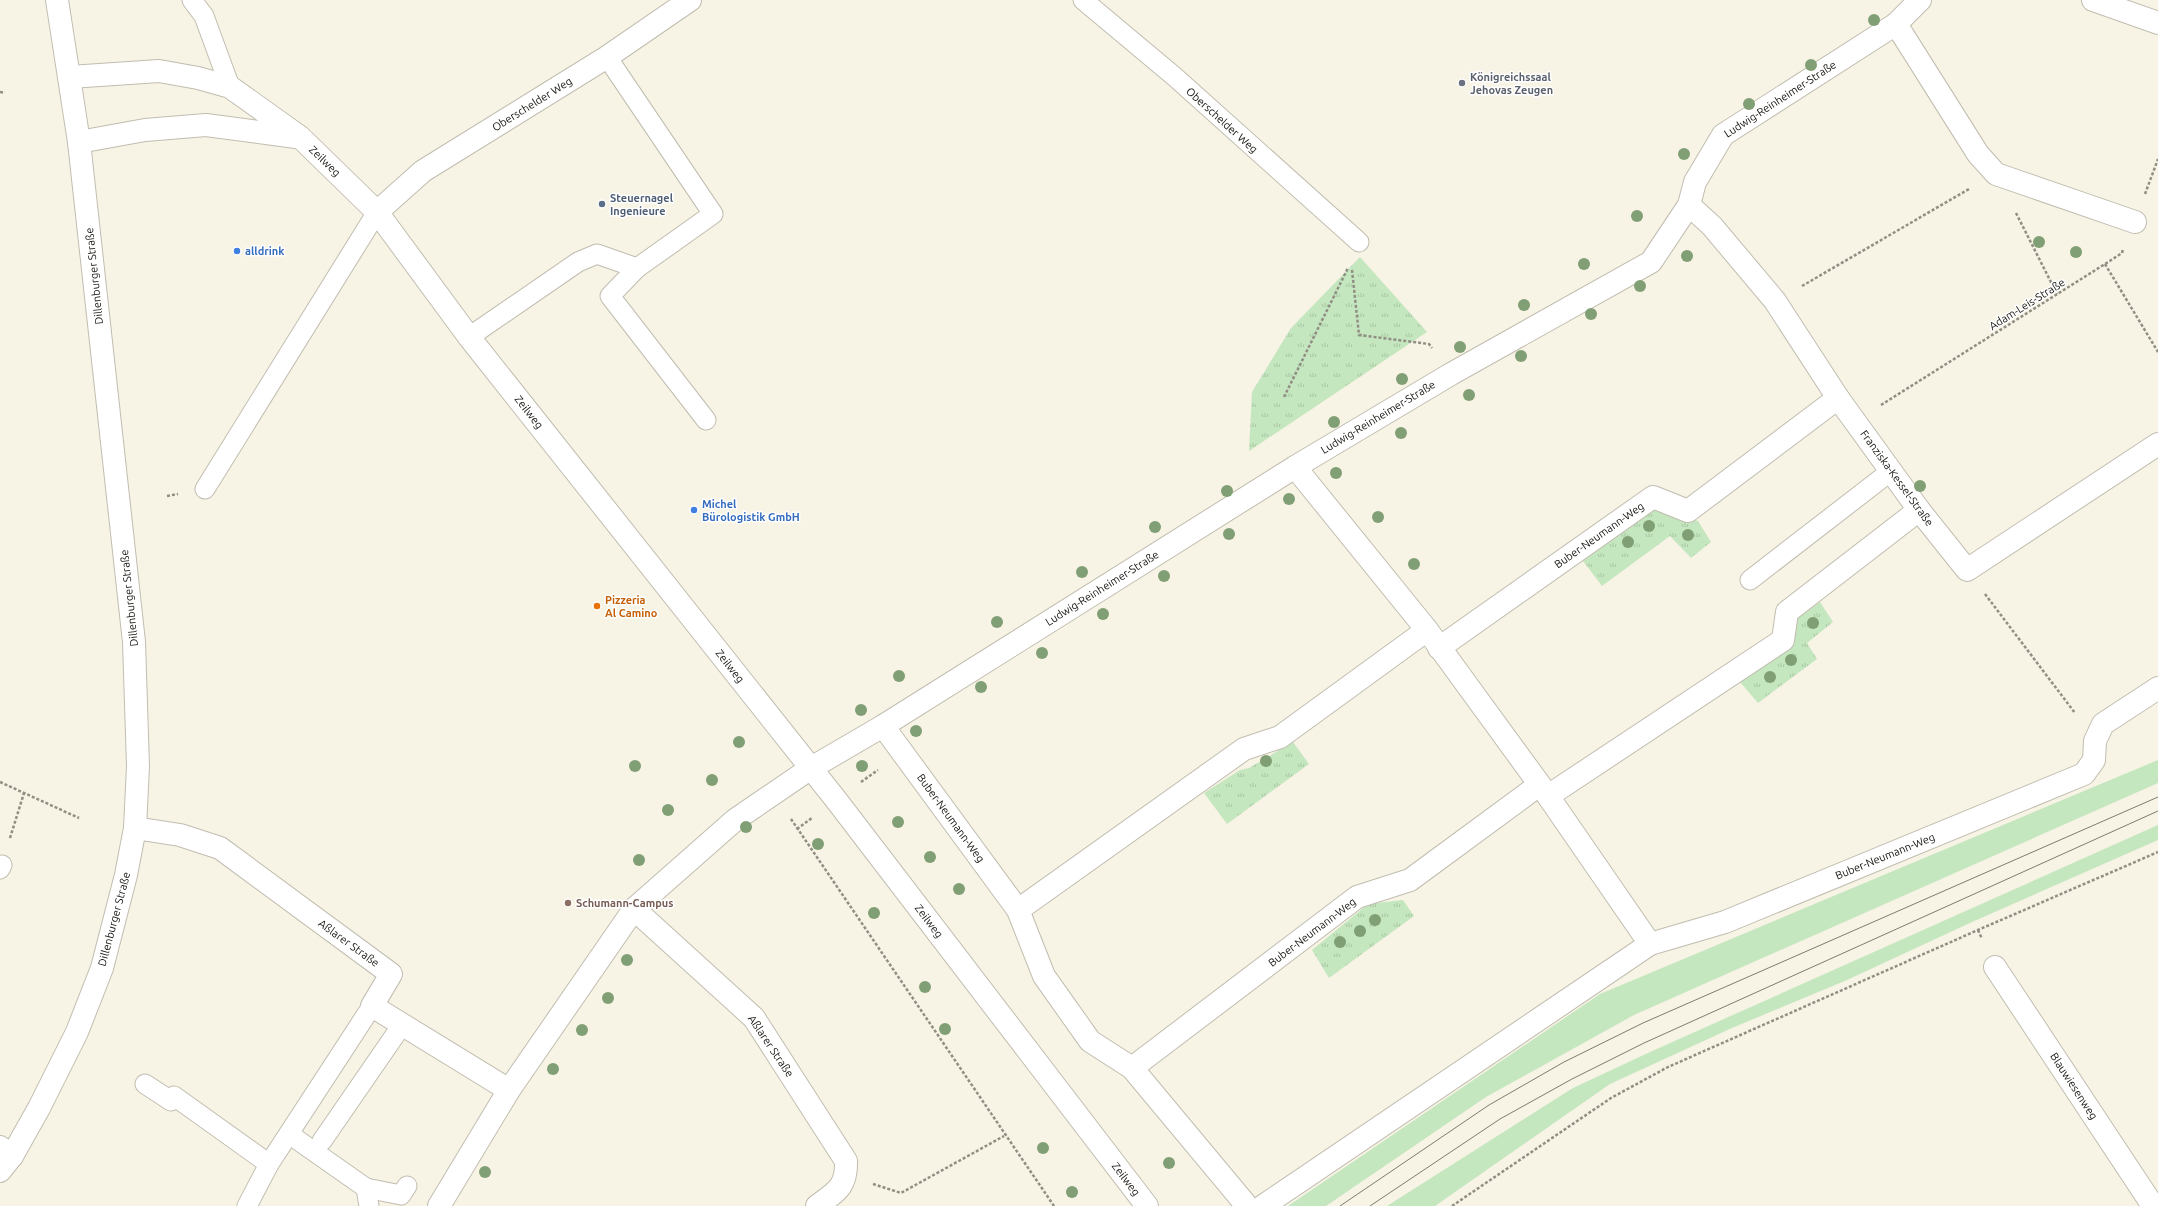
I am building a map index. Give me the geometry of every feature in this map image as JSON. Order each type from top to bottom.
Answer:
[{"type":"street","name":"Dillenburger Straße","points":[[4,1158],[39,1108],[77,1032],[102,968],[126,875],[135,828],[138,766],[134,642],[80,142],[57,0]]},
{"type":"street","name":"Oberschelder Weg","points":[[377,212],[423,171],[607,57],[690,0]]},
{"type":"street","name":"Ludwig-Reinheimer-Straße","points":[[811,768],[883,726],[1295,467],[1451,374],[1651,262],[1689,205],[1695,182],[1723,135],[1896,24],[1920,0]]},
{"type":"street","points":[[2093,0],[2158,23]]},
{"type":"street","points":[[1896,24],[1978,154],[1996,174],[2135,222]]},
{"type":"street","name":"Zeilweg","points":[[70,77],[160,71],[198,78],[230,87],[300,137],[377,212],[469,337],[811,768],[1147,1206]]},
{"type":"street","name":"Zeilweg","points":[[80,142],[145,130],[206,125],[300,137]]},
{"type":"street","name":"Franziska-Kessel-Straße","points":[[1689,205],[1712,226],[1775,301],[1838,398],[1919,510],[1967,570]]},
{"type":"street","name":"Buber-Neumann-Weg","points":[[1439,648],[1653,497],[1688,511],[1838,398]]},
{"type":"street","points":[[1967,570],[2158,444]]},
{"type":"street","points":[[1295,467],[1427,630],[1544,791],[1650,944]]},
{"type":"street","name":"Buber-Neumann-Weg","points":[[1132,1068],[1357,898],[1410,880],[1544,791],[1783,640],[1788,612],[1919,510]]},
{"type":"street","points":[[1018,910],[1244,749],[1280,737],[1427,630]]},
{"type":"street","points":[[2095,741],[2103,724],[2158,688]]},
{"type":"street","name":"Buber-Neumann-Weg","points":[[883,726],[1018,910],[1044,976],[1090,1041],[1132,1068],[1247,1206]]},
{"type":"street","name":"Buber-Neumann-Weg","points":[[1263,1206],[1650,944],[1725,922],[2084,774],[2094,760],[2095,741]]},
{"type":"street","points":[[439,1206],[508,1090],[634,909],[735,820],[811,768]]},
{"type":"street","name":"Aßlarer Straße","points":[[135,828],[180,835],[220,848],[391,974],[372,1006]]},
{"type":"street","name":"Aßlarer Straße","points":[[634,909],[754,1018],[846,1161],[846,1175]]},
{"type":"street","name":"Blauwiesenweg","points":[[1995,967],[2153,1206]]},
{"type":"street","points":[[372,1006],[508,1090]]},
{"type":"street","points":[[817,1206],[840,1189],[846,1175]]},
{"type":"lane","points":[[192,0],[204,16],[230,87]]},
{"type":"lane","name":"Oberschelder Weg","points":[[1083,0],[1174,77],[1358,242]]},
{"type":"lane","points":[[607,57],[713,214],[637,268],[610,296],[706,420]]},
{"type":"lane","points":[[205,489],[377,212]]},
{"type":"lane","points":[[469,337],[578,262],[597,254],[637,268]]},
{"type":"lane","points":[[1750,580],[1891,471]]},
{"type":"lane","points":[[247,1206],[269,1164],[372,1006]]},
{"type":"lane","points":[[322,1141],[402,1025]]},
{"type":"lane","points":[[145,1084],[171,1101],[174,1096],[269,1164]]},
{"type":"lane","points":[[289,1134],[368,1197],[401,1195],[407,1186]]},
{"type":"path","points":[[0,92],[5,93]]},
{"type":"path","name":"Adam-Leis-Straße","points":[[1856,421],[2122,253],[2158,159]]},
{"type":"path","points":[[1775,301],[1996,174],[2057,294]]},
{"type":"path","points":[[1284,397],[1343,280],[1358,242]]},
{"type":"path","points":[[1351,261],[1359,335],[1429,344],[1432,348]]},
{"type":"path","points":[[2105,264],[2158,352]]},
{"type":"path","points":[[1967,570],[2095,741]]},
{"type":"path","points":[[0,782],[79,818]]},
{"type":"path","points":[[1,867],[24,793]]},
{"type":"path","points":[[774,794],[1004,1136],[1054,1206]]},
{"type":"path","points":[[797,829],[814,816]]},
{"type":"path","points":[[1452,1206],[1611,1098],[1668,1067],[2158,852]]},
{"type":"path","points":[[846,1175],[901,1193],[1004,1136]]},
{"type":"green space","points":[[1360,257],[1427,332],[1249,451],[1252,392],[1291,328]]},
{"type":"green space","points":[[1656,504],[1698,521],[1711,542],[1691,558],[1670,536],[1602,586],[1583,561]]},
{"type":"green space","points":[[1820,602],[1833,622],[1807,643],[1817,659],[1758,703],[1740,682],[1794,620]]},
{"type":"green space","points":[[1293,742],[1309,764],[1227,824],[1204,793],[1240,770],[1249,768]]},
{"type":"green space","points":[[2158,760],[2158,783],[1634,1015],[1486,1097],[1326,1206],[1288,1206],[1600,994]]},
{"type":"green space","points":[[2158,825],[2158,840],[1972,922],[1847,980],[1732,1028],[1610,1084],[1435,1206],[1387,1206],[1573,1088],[1650,1052]]},
{"type":"green space","points":[[1403,900],[1414,916],[1329,978],[1312,950],[1368,904]]},
{"type":"tram line","points":[[1340,1206],[1489,1105],[1564,1062],[1643,1023],[2158,797]]},
{"type":"tram line","points":[[1370,1206],[1500,1119],[1572,1079],[1644,1043],[2158,811]]},
{"type":"place","name":"Königreichssaal Jehovas Zeugen","points":[[1462,83]]},
{"type":"place","name":"Steuernagel Ingenieure","points":[[602,204]]},
{"type":"place","name":"alldrink","points":[[237,251]]},
{"type":"place","name":"Michel Bürologistik GmbH","points":[[694,510]]},
{"type":"place","name":"Pizzeria Al Camino","points":[[597,606]]},
{"type":"place","name":"Schumann-Campus","points":[[568,903]]}]
